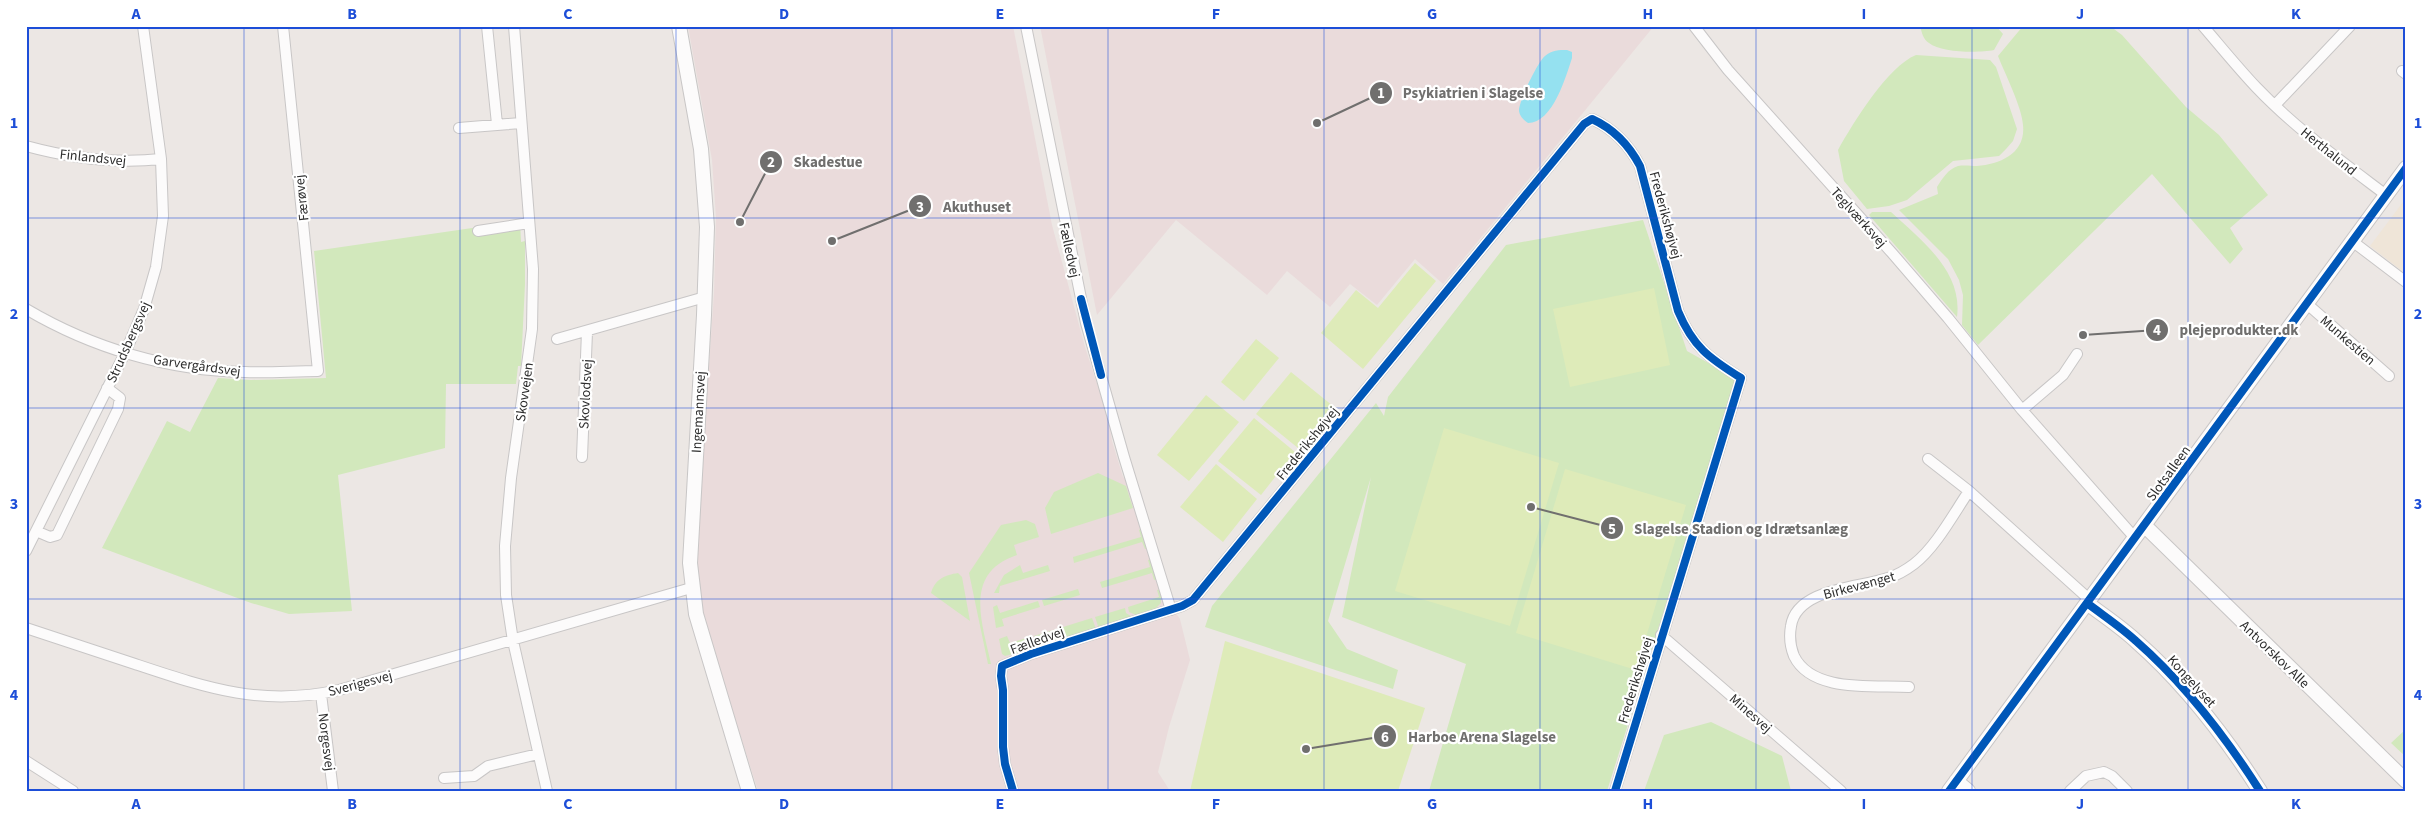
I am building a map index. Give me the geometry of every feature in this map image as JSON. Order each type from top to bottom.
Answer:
[{"type":"street","name":"Strudsbergsvej","points":[[26,551],[125,353],[144,309],[156,267],[163,216],[161,159],[143,26]]},
{"type":"street","name":"Færøvej","points":[[283,26],[318,371]]},
{"type":"street","points":[[486,26],[497,124]]},
{"type":"street","name":"Skovvejen","points":[[514,26],[533,269],[532,329],[511,478],[504,546],[506,595],[513,640],[546,791]]},
{"type":"street","name":"Ingemannsvej","points":[[679,26],[698,129],[705,186],[707,245],[690,563],[691,588],[696,614],[749,791]]},
{"type":"street","name":"Fælledvej","points":[[1013,791],[1005,764],[1003,747],[1004,690],[1001,676],[1002,666],[1031,654],[1171,610],[1124,458],[1086,323],[1026,26]]},
{"type":"street","name":"Teglværksvej","points":[[1694,26],[1728,70],[1948,318],[2022,410],[2135,538]]},
{"type":"street","name":"Herthalund","points":[[2203,26],[2257,88],[2275,105],[2317,143],[2386,195]]},
{"type":"street","points":[[2275,105],[2350,26]]},
{"type":"street","name":"Frederikshøjvej","points":[[1171,610],[1190,602],[1203,589],[1578,131],[1592,119],[1603,124],[1619,136],[1632,150],[1640,166],[1678,312],[1686,330],[1696,345],[1710,358],[1741,378],[1661,635],[1615,791]]},
{"type":"street","points":[[459,128],[521,122]]},
{"type":"street","name":"Finlandsvej","points":[[26,146],[89,159],[140,161],[161,159]]},
{"type":"street","name":"Slotsalleen","points":[[1952,786],[2145,526],[2406,168]]},
{"type":"street","points":[[478,231],[530,223]]},
{"type":"street","points":[[2352,241],[2406,282]]},
{"type":"street","points":[[558,340],[705,298]]},
{"type":"street","name":"Munkestien","points":[[2306,303],[2389,376]]},
{"type":"street","name":"Garvergårdsvej","points":[[26,310],[82,337],[125,353],[200,368],[244,372],[318,371]]},
{"type":"street","name":"Skovlodsvej","points":[[582,457],[588,332]]},
{"type":"street","points":[[2022,410],[2063,375],[2077,354]]},
{"type":"street","points":[[36,532],[50,537],[57,535],[118,409],[120,398],[107,388]]},
{"type":"street","points":[[1928,459],[1969,491],[2089,602]]},
{"type":"street","name":"Birkevænget","points":[[1909,687],[1827,682],[1809,675],[1797,662],[1791,649],[1789,636],[1792,622],[1797,611],[1808,601],[1820,595],[1886,579],[1901,573],[1915,563],[1925,554],[1969,491]]},
{"type":"street","name":"Antvorskov Alle","points":[[2145,526],[2406,781]]},
{"type":"street","name":"Sverigesvej","points":[[26,628],[206,688],[257,696],[321,694],[691,588]]},
{"type":"street","name":"Kongelyset","points":[[2089,602],[2136,640],[2170,674],[2205,713],[2239,758],[2260,791]]},
{"type":"street","name":"Minesvej","points":[[1661,635],[1841,791]]},
{"type":"street","name":"Norgesvej","points":[[321,694],[333,791]]},
{"type":"street","points":[[444,778],[474,776],[488,766],[538,754]]},
{"type":"street","points":[[26,761],[73,791]]},
{"type":"street","points":[[2070,791],[2086,776],[2104,772],[2112,776],[2127,791]]},
{"type":"street","points":[[1952,786],[1968,791]]},
{"type":"shaded area","points":[[688,26],[1013,26],[1052,225],[1085,347],[1109,421],[1112,441],[1123,477],[1127,480],[1162,594],[1180,619],[1190,660],[1169,727],[1158,772],[1170,791],[758,791],[703,617],[697,581],[697,540],[714,293],[716,218],[712,160]]},
{"type":"shaded area","points":[[1040,26],[1654,26],[1443,284],[1415,259],[1377,305],[1350,284],[1330,307],[1287,271],[1267,295],[1176,220],[1097,315]]},
{"type":"shaded area","points":[[2406,198],[2406,274],[2370,246]]},
{"type":"green space","points":[[1920,26],[1996,26],[2003,34],[1994,50],[1979,52],[1960,51],[1942,49],[1929,43],[1924,38]]},
{"type":"green space","points":[[2023,26],[2110,26],[2122,35],[2186,107],[2219,135],[2268,195],[2230,228],[2243,249],[2230,264],[2152,174],[1978,345],[1962,325],[1963,295],[1959,280],[1948,259],[1899,210],[1938,194],[1937,187],[1954,167],[1995,163],[2003,160],[2016,150],[2023,135],[2022,118],[1998,56]]},
{"type":"green space","points":[[1916,55],[1990,60],[1996,67],[2017,129],[2013,141],[1999,156],[1953,161],[1907,200],[1889,206],[1867,209],[1844,181],[1838,150],[1872,96],[1894,71],[1905,61]]},
{"type":"green space","points":[[1872,212],[1891,212],[1927,245],[1938,258],[1947,271],[1953,285],[1957,300],[1957,317],[1869,215]]},
{"type":"green space","points":[[1643,220],[1687,351],[1737,379],[1607,791],[1429,791],[1466,664],[1342,617],[1371,477],[1328,621],[1347,649],[1398,670],[1393,689],[1205,627],[1212,606],[1376,403],[1384,416],[1388,397],[1506,245]]},
{"type":"green space","points":[[520,221],[521,242],[525,241],[525,284],[521,366],[518,366],[516,384],[446,384],[445,448],[338,475],[352,611],[289,614],[251,603],[102,548],[167,421],[190,432],[218,378],[251,380],[326,378],[314,251]]},
{"type":"green space","points":[[1415,263],[1436,281],[1363,369],[1321,333],[1356,290],[1378,308]]},
{"type":"green space","points":[[1654,288],[1670,365],[1570,387],[1553,309]]},
{"type":"green space","points":[[1256,339],[1279,358],[1244,401],[1221,382]]},
{"type":"green space","points":[[1291,372],[1333,406],[1298,448],[1256,414]]},
{"type":"green space","points":[[1206,395],[1239,422],[1189,481],[1157,455]]},
{"type":"green space","points":[[1254,418],[1295,452],[1261,495],[1218,461]]},
{"type":"green space","points":[[1444,428],[1559,463],[1510,626],[1395,591]]},
{"type":"green space","points":[[1216,464],[1257,499],[1223,542],[1180,507]]},
{"type":"green space","points":[[1565,469],[1686,505],[1636,670],[1516,633]]},
{"type":"green space","points":[[1098,473],[1126,486],[1133,508],[1051,534],[1045,508],[1054,492]]},
{"type":"green space","points":[[1026,520],[1035,524],[1039,537],[1014,545],[1017,555],[1000,563],[989,574],[983,586],[980,600],[981,616],[991,664],[988,664],[969,573],[1001,525]]},
{"type":"green space","points":[[1142,528],[1148,548],[1145,549],[1142,542],[1074,563],[1073,557],[1141,537],[1139,530]]},
{"type":"green space","points":[[1152,559],[1158,579],[1154,580],[1152,573],[1102,588],[1100,582],[1150,567],[1148,560]]},
{"type":"green space","points":[[1020,565],[1023,573],[1048,565],[1050,571],[1000,586],[999,593],[994,593],[1004,575]]},
{"type":"green space","points":[[958,573],[962,577],[970,621],[931,593],[935,584],[941,578]]},
{"type":"green space","points":[[1078,589],[1080,595],[1044,606],[1042,600]]},
{"type":"green space","points":[[1161,589],[1161,603],[1153,611],[1138,616],[1129,612],[1128,607],[1159,597],[1157,590]]},
{"type":"green space","points":[[1038,601],[1040,607],[1002,619],[1004,626],[996,628],[993,607],[997,605],[1000,613]]},
{"type":"green space","points":[[1125,608],[1126,613],[1134,618],[1099,629],[1095,617]]},
{"type":"green space","points":[[1092,618],[1096,629],[1032,649],[1035,641],[1034,636]]},
{"type":"green space","points":[[1007,636],[1010,643],[1030,637],[1032,642],[1029,650],[1005,656],[1002,654],[999,639]]},
{"type":"green space","points":[[1225,641],[1425,708],[1398,791],[1190,791]]},
{"type":"green space","points":[[1711,722],[1782,756],[1791,791],[1644,791],[1664,735]]},
{"type":"green space","points":[[2406,729],[2406,757],[2391,743]]},
{"type":"water","points":[[1567,50],[1572,52],[1572,58],[1557,97],[1545,115],[1537,121],[1528,123],[1521,117],[1519,111],[1533,73],[1542,59],[1548,54]]},
{"type":"cycle path","points":[[1013,791],[1005,764],[1003,747],[1002,666],[1031,654],[1182,606],[1193,600],[1584,124],[1592,119],[1620,138],[1640,166],[1678,311],[1690,334],[1711,358],[1741,378],[1615,791]]},
{"type":"cycle path","points":[[1949,791],[2406,168]]},
{"type":"cycle path","points":[[1081,299],[1101,375]]},
{"type":"cycle path","points":[[2087,603],[2130,636],[2188,693],[2233,750],[2260,791]]},
{"type":"place","name":"Psykiatrien i Slagelse","points":[[1317,123]]},
{"type":"place","name":"Skadestue","points":[[740,222]]},
{"type":"place","name":"Akuthuset","points":[[832,241]]},
{"type":"place","name":"plejeprodukter.dk","points":[[2083,335]]},
{"type":"place","name":"Slagelse Stadion og Idrætsanlæg","points":[[1531,507]]},
{"type":"place","name":"Harboe Arena Slagelse","points":[[1306,749]]}]
